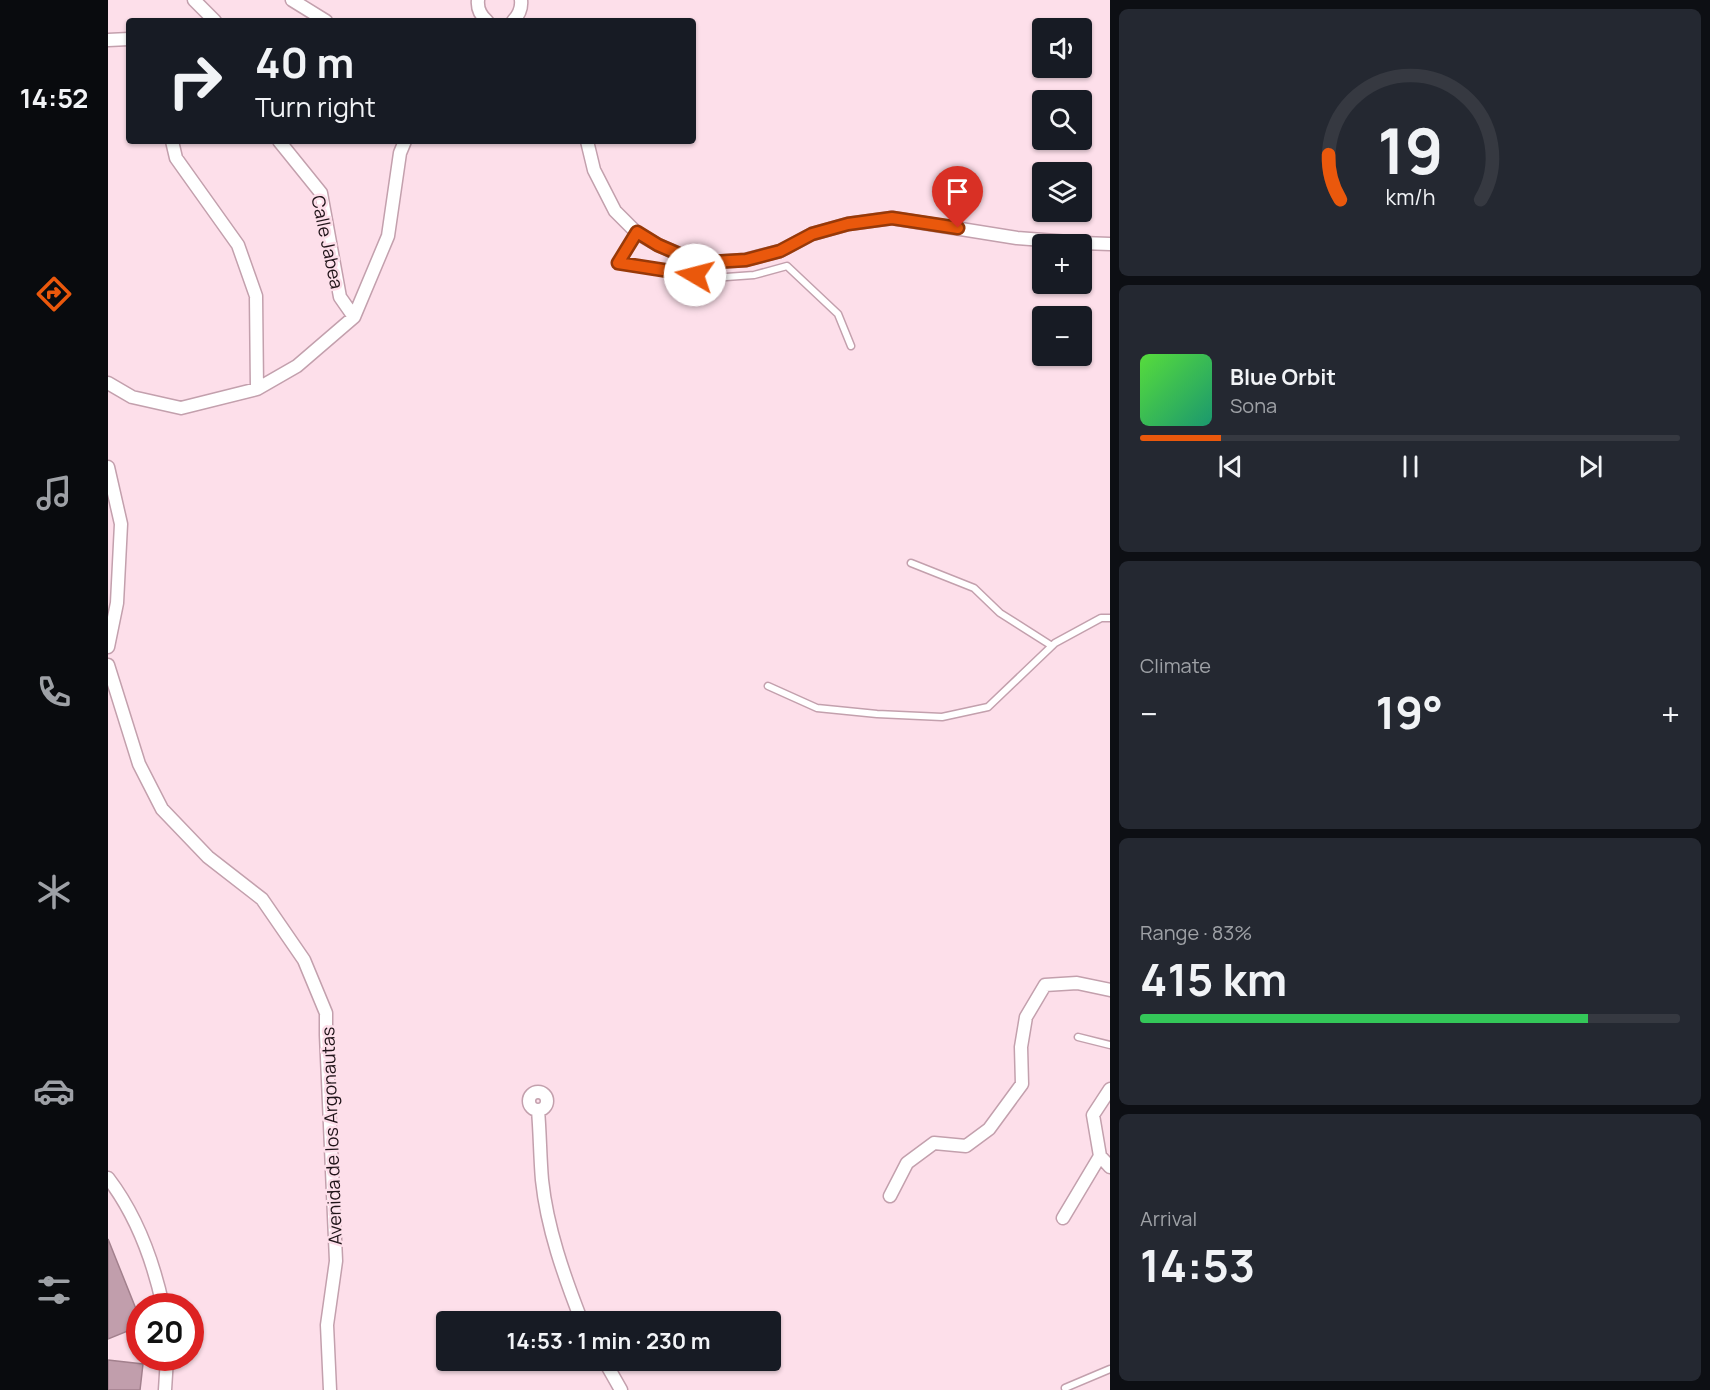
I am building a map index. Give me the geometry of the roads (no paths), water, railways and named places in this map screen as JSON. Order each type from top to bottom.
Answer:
[{"type":"street","points":[[194,0],[212,18]]},
{"type":"street","points":[[292,0],[321,18]]},
{"type":"street","points":[[478,0],[481,18]]},
{"type":"street","points":[[518,18],[521,0]]},
{"type":"street","points":[[108,40],[126,39]]},
{"type":"street","points":[[173,144],[176,158],[238,245],[256,296],[257,388]]},
{"type":"street","name":"Calle Jabea","points":[[281,144],[321,193],[340,297],[354,317]]},
{"type":"street","points":[[588,144],[594,170],[615,211],[637,232],[681,255],[713,262],[746,260],[780,251],[812,234],[848,224],[892,218],[1017,238],[1110,244]]},
{"type":"street","points":[[108,383],[132,397],[181,408],[257,388],[297,366],[354,317],[388,236],[398,147]]},
{"type":"street","points":[[108,467],[112,505],[121,524],[117,603],[108,647]]},
{"type":"street","name":"Avenida de los Argonautas","points":[[108,665],[140,764],[162,809],[208,856],[262,899],[304,960],[326,1013],[336,1261],[327,1325],[330,1390]]},
{"type":"street","points":[[890,1196],[907,1163],[934,1143],[966,1146],[989,1130],[1022,1084],[1021,1047],[1026,1017],[1045,985],[1077,983],[1110,990]]},
{"type":"street","points":[[1110,1089],[1093,1114],[1100,1156],[1110,1167]]},
{"type":"street","points":[[538,1110],[542,1180],[550,1227],[578,1311]]},
{"type":"street","points":[[1063,1218],[1100,1156]]},
{"type":"street","points":[[108,1178],[128,1206],[156,1272],[160,1293]]},
{"type":"street","points":[[165,1390],[166,1371]]},
{"type":"street","points":[[610,1371],[621,1390]]},
{"type":"lane","points":[[637,232],[618,263],[712,278],[754,275],[787,266],[838,314],[851,346]]},
{"type":"lane","points":[[911,563],[974,588],[1000,613],[1052,646]]},
{"type":"lane","points":[[768,686],[817,708],[942,717],[988,707],[1052,646],[1101,618],[1110,618]]},
{"type":"lane","points":[[1078,1037],[1110,1045]]},
{"type":"lane","points":[[1065,1388],[1110,1369]]}]
